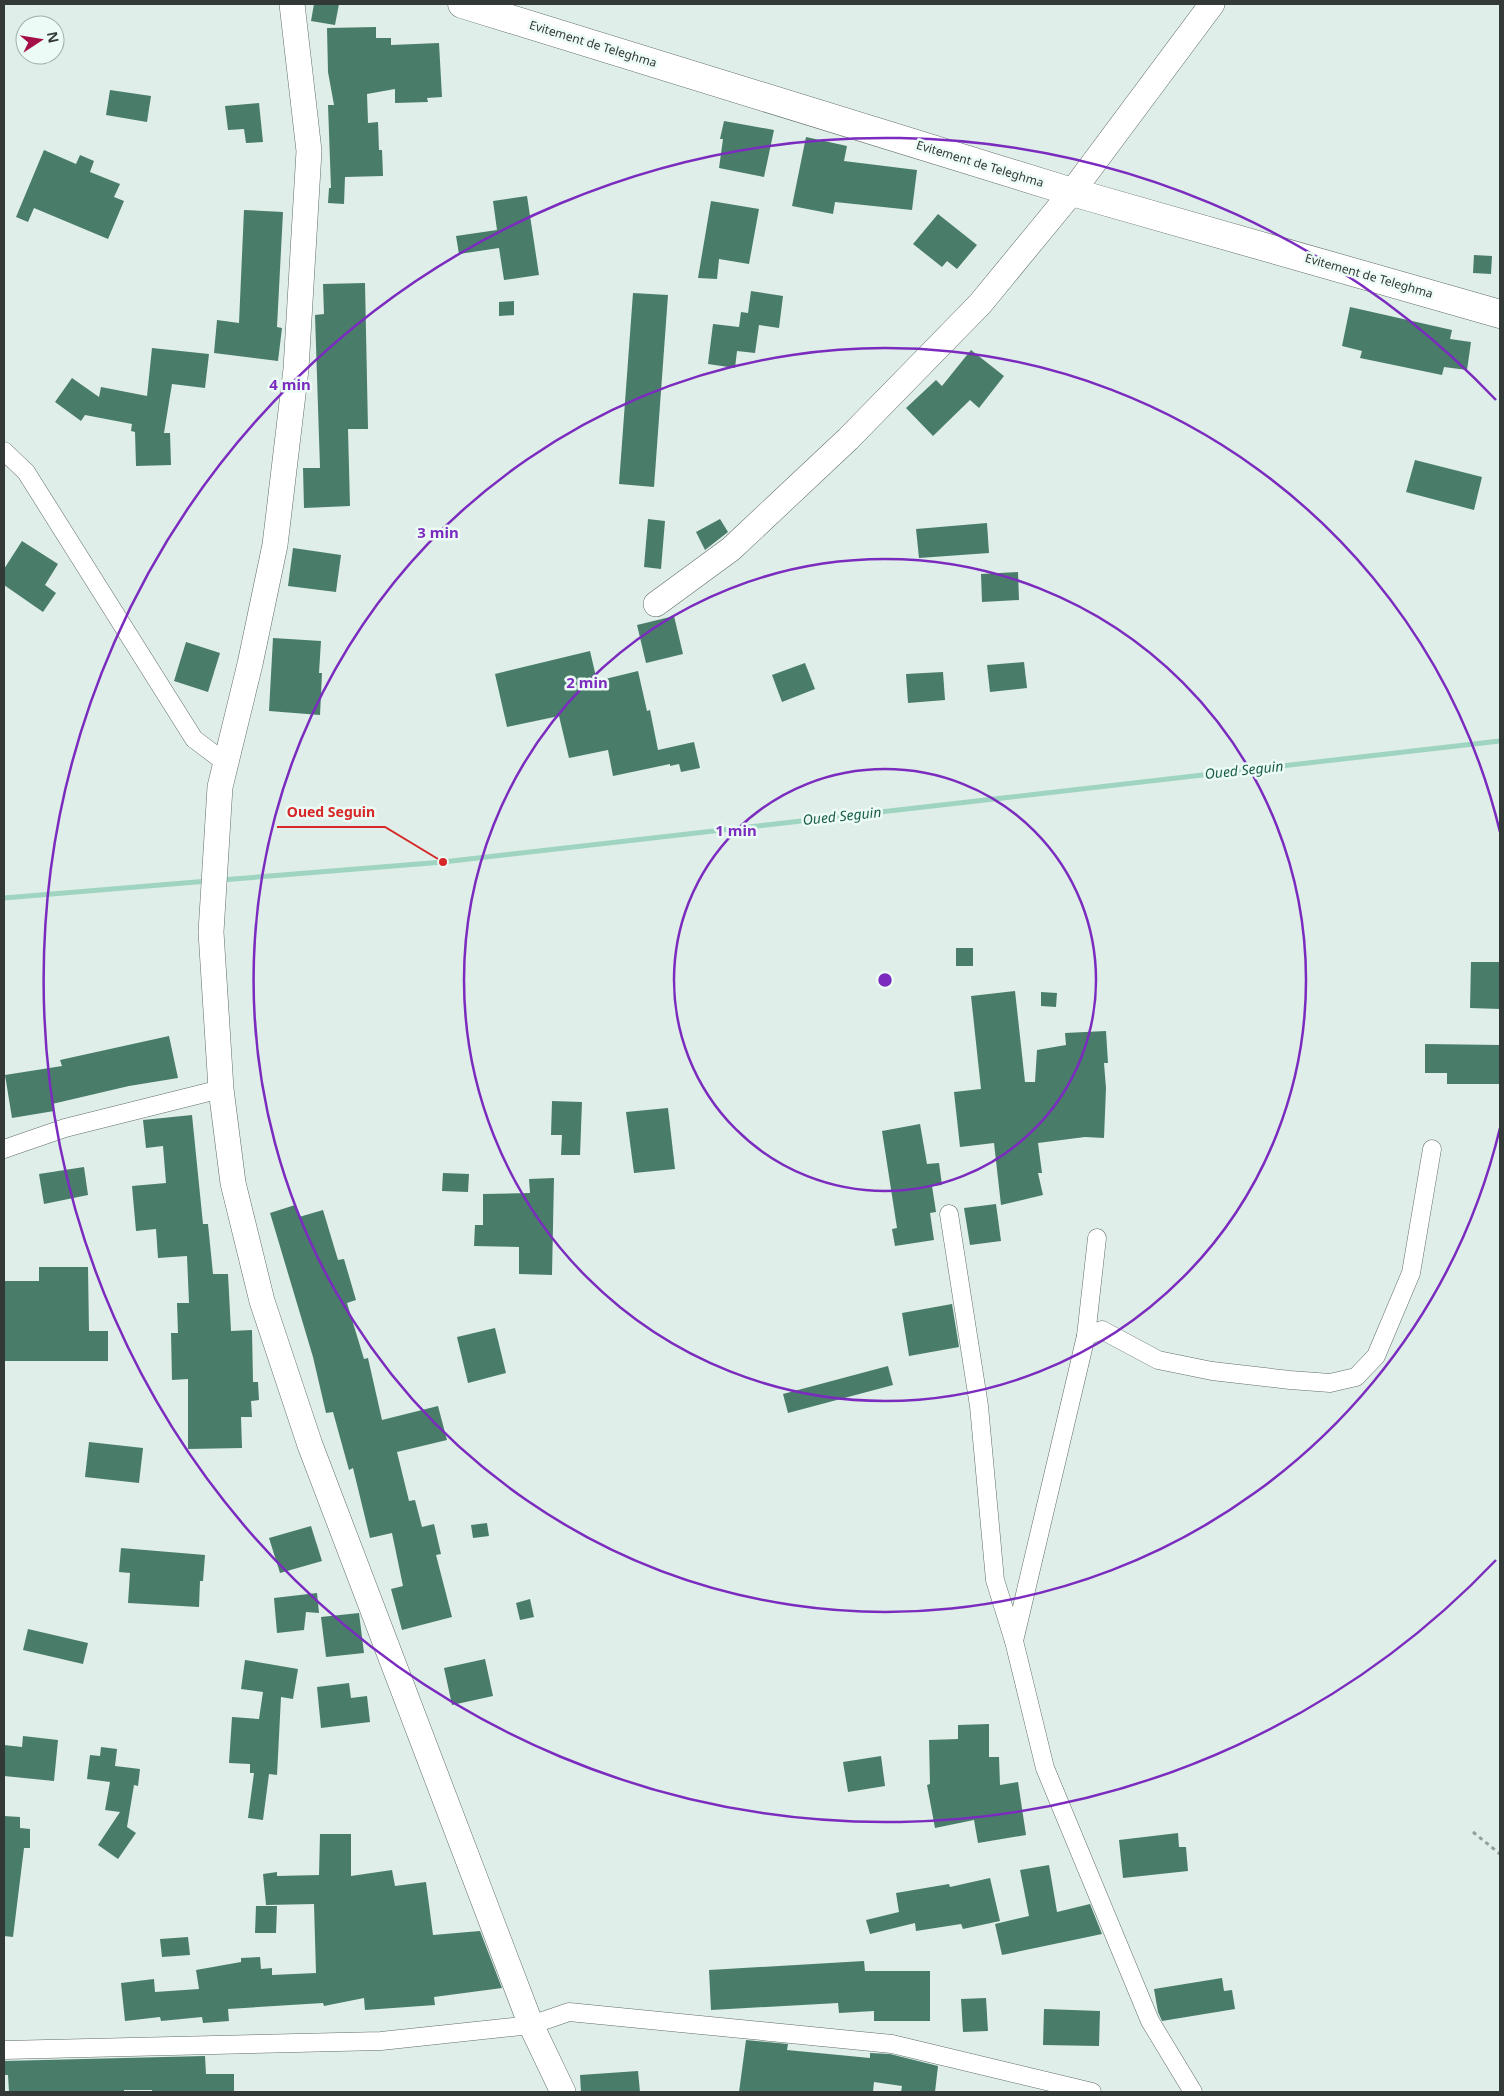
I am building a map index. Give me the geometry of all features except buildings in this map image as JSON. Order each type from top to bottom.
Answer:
[{"type":"main road","points":[[292,4],[309,151],[296,369],[275,546],[250,664],[220,787],[211,932],[220,1089],[233,1183],[265,1310],[310,1445],[531,2025],[563,2092]]},
{"type":"main road","name":"Evitement de Teleghma","points":[[462,4],[1072,192],[1500,314]]},
{"type":"main road","points":[[656,604],[730,549],[848,439],[980,304],[1072,192],[1212,4]]},
{"type":"street","points":[[4,451],[26,472],[194,739],[226,763]]},
{"type":"street","points":[[4,1149],[65,1128],[220,1089]]},
{"type":"street","points":[[1086,1336],[1102,1330],[1158,1360],[1212,1371],[1330,1383],[1356,1377],[1376,1356],[1411,1273],[1432,1149]]},
{"type":"street","points":[[949,1214],[979,1406],[995,1580],[1014,1641],[1045,1768],[1150,2022],[1193,2092]]},
{"type":"street","points":[[1014,1641],[1086,1336],[1096,1238]]},
{"type":"street","points":[[4,2050],[381,2041],[531,2025],[569,2012],[892,2044],[1092,2092]]},
{"type":"path","points":[[1473,1832],[1500,1854]]},
{"type":"waterway","name":"Oued Seguin","points":[[221,880],[443,862],[1500,741]]},
{"type":"waterway","name":"Oued Seguin","points":[[4,898],[208,881]]},
{"type":"place","name":"Oued Seguin","points":[[443,862]]}]
